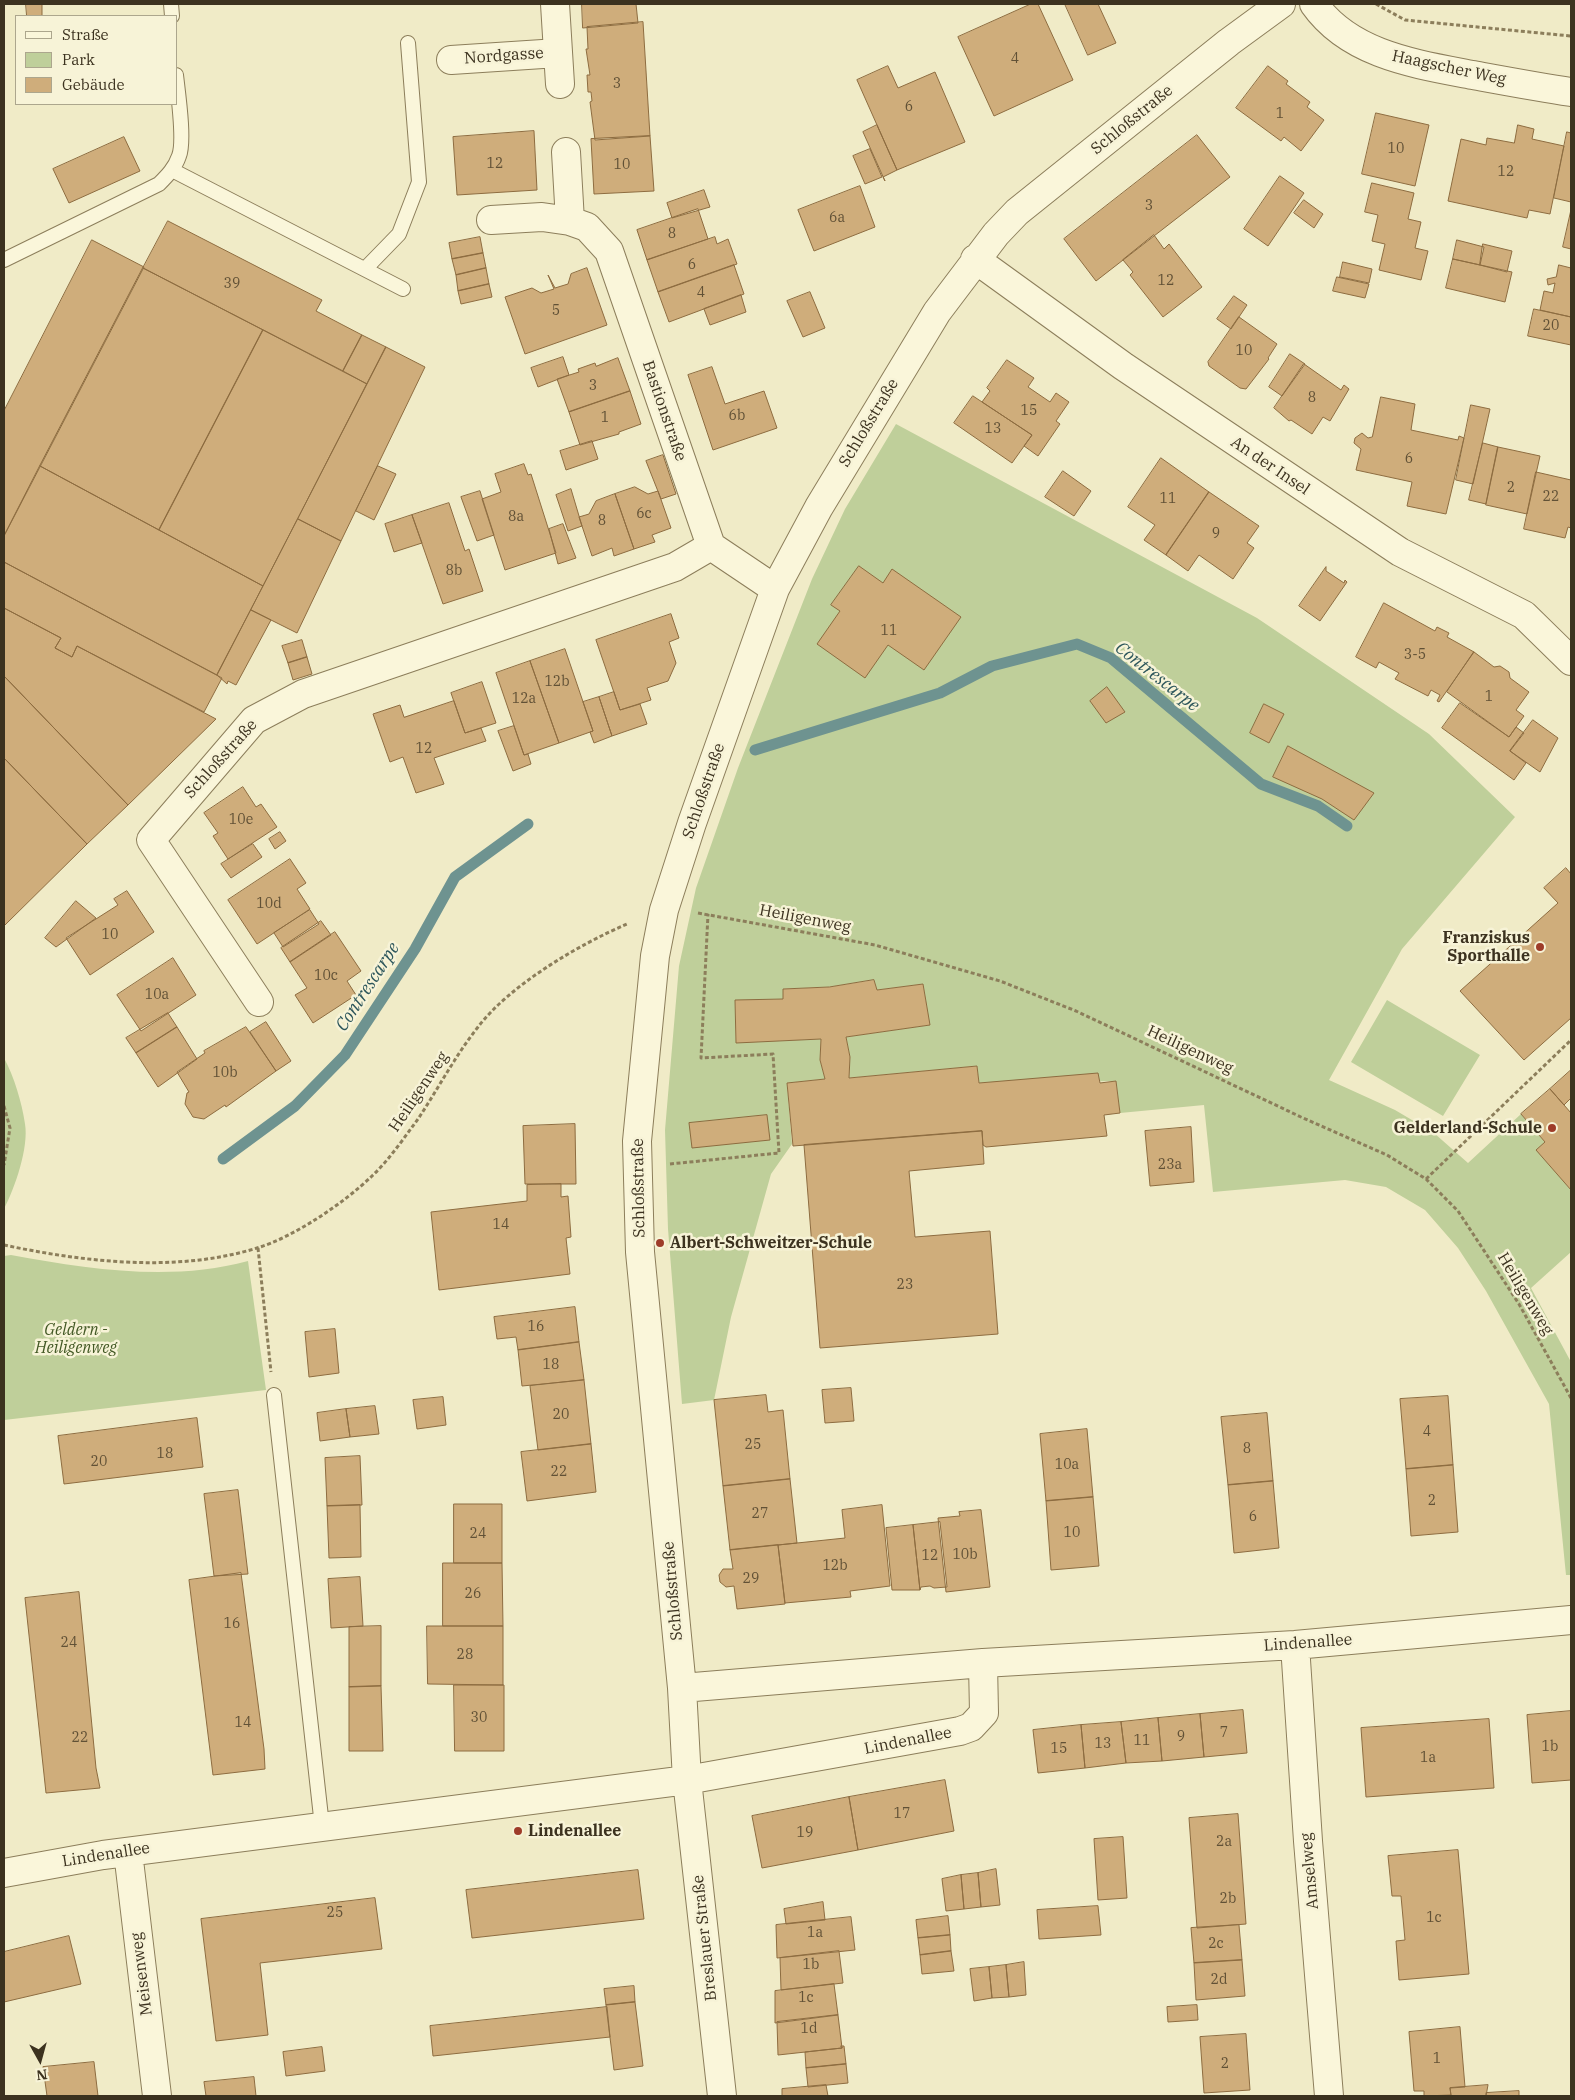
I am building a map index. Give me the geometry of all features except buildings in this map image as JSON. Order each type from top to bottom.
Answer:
[{"type":"street","name":"Nordgasse","points":[[555,4],[560,84]]},
{"type":"street","name":"Schloßstraße","points":[[688,1780],[682,1688],[640,1252],[636,1141],[650,998],[664,910],[695,814],[775,589],[819,506],[932,320],[975,259],[1017,212],[1229,42],[1281,4]]},
{"type":"street","name":"Haagscher Weg","points":[[1314,4],[1324,18],[1352,40],[1400,61],[1571,92]]},
{"type":"street","name":"Nordgasse","points":[[451,60],[558,53]]},
{"type":"street","points":[[566,152],[570,221]]},
{"type":"street","name":"Bastionstraße","points":[[491,220],[542,218],[570,221],[587,227],[609,251],[711,546]]},
{"type":"street","name":"An der Insel","points":[[975,259],[1122,366],[1384,542],[1524,615],[1571,661]]},
{"type":"street","name":"Schloßstraße","points":[[259,1002],[151,840],[254,720],[302,694],[675,567],[711,546]]},
{"type":"street","points":[[711,546],[775,589]]},
{"type":"street","name":"Lindenallee","points":[[682,1688],[984,1663],[1295,1645],[1571,1620]]},
{"type":"street","name":"Amselweg","points":[[1295,1645],[1308,1841],[1329,2096]]},
{"type":"street","name":"Lindenallee","points":[[4,1873],[128,1852],[688,1780],[833,1755],[971,1727],[984,1713],[984,1663]]},
{"type":"street","name":"Breslauer Straße","points":[[688,1780],[722,2096]]},
{"type":"street","name":"Meisenweg","points":[[128,1852],[157,2096]]},
{"type":"lane","points":[[365,269],[399,234],[419,182],[408,43]]},
{"type":"lane","points":[[4,260],[140,195],[159,184],[172,170],[180,154],[181,138],[178,100]]},
{"type":"lane","points":[[172,170],[403,289]]},
{"type":"lane","points":[[274,1395],[322,1826]]},
{"type":"path","points":[[1376,4],[1405,20],[1571,36]]},
{"type":"path","name":"Heiligenweg","points":[[4,1245],[84,1258],[170,1262],[215,1258],[258,1248],[295,1231],[340,1201],[373,1175],[417,1120],[478,1026],[513,990],[608,932],[664,910],[708,914],[875,945],[1000,981],[1076,1011],[1301,1117],[1387,1155],[1426,1179],[1458,1211],[1519,1304],[1571,1398]]},
{"type":"path","points":[[638,1168],[779,1153],[774,1054],[700,1058],[708,914]]},
{"type":"path","points":[[1426,1179],[1571,1040]]},
{"type":"path","points":[[4,1106],[10,1128],[4,1165]]},
{"type":"path","points":[[258,1248],[274,1395]]},
{"type":"green space","points":[[896,424],[1257,618],[1429,734],[1515,817],[1402,949],[1329,1080],[1395,1110],[1434,1133],[1468,1163],[1521,1114],[1545,1142],[1537,1150],[1571,1190],[1571,1252],[1531,1288],[1571,1362],[1571,1575],[1566,1575],[1549,1404],[1486,1291],[1458,1248],[1425,1210],[1386,1187],[1345,1180],[1213,1192],[1204,1105],[1120,1113],[1116,1081],[979,1083],[977,1066],[849,1078],[850,1057],[846,1037],[929,1025],[923,984],[877,990],[874,980],[829,987],[783,989],[783,999],[735,1001],[736,1042],[821,1039],[820,1060],[825,1079],[787,1083],[792,1144],[771,1174],[731,1317],[714,1400],[682,1404],[668,1229],[665,1130],[679,966],[696,888],[738,768],[812,579],[845,509]]},
{"type":"green space","points":[[1387,1000],[1480,1055],[1443,1116],[1351,1062]]},
{"type":"green space","points":[[4,1058],[20,1099],[26,1133],[20,1167],[4,1209]]},
{"type":"green space","name":"Geldern - Heiligenweg","points":[[11,1255],[99,1269],[159,1272],[189,1271],[248,1261],[266,1390],[4,1420],[4,1256]]},
{"type":"waterway","name":"Contrescarpe","points":[[755,750],[940,693],[992,666],[1077,644],[1111,658],[1261,784],[1318,806],[1347,826]]},
{"type":"waterway","name":"Contrescarpe","points":[[223,1159],[295,1106],[345,1055],[415,949],[455,877],[528,824]]},
{"type":"place","name":"Franziskus Sporthalle","points":[[1540,947]]},
{"type":"place","name":"Gelderland-Schule","points":[[1552,1128]]},
{"type":"place","name":"Albert-Schweitzer-Schule","points":[[660,1243]]},
{"type":"place","name":"Lindenallee","points":[[518,1831]]}]
